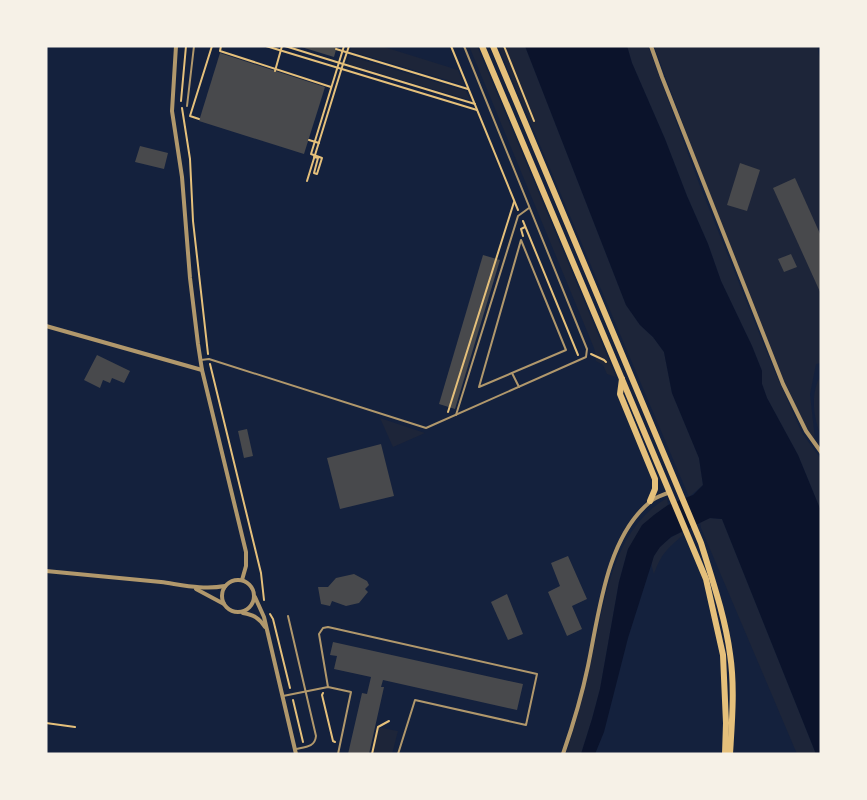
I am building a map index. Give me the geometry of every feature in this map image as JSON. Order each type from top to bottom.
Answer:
[{"type":"highway","points":[[482,46],[688,534],[709,577],[723,655],[726,723],[724,754]]},
{"type":"highway","points":[[493,46],[696,530],[730,655],[732,723],[730,754]]},
{"type":"highway","points":[[622,378],[620,394],[655,479],[655,489],[650,501]]},
{"type":"street","points":[[176,46],[172,111],[182,177],[190,278],[202,370],[246,552],[246,566],[242,580]]},
{"type":"street","points":[[651,46],[783,384],[806,431],[821,452]]},
{"type":"street","points":[[46,326],[202,370]]},
{"type":"street","points":[[563,754],[588,668],[612,559],[625,533],[650,501],[671,494]]},
{"type":"street","points":[[46,571],[171,583],[194,588],[226,586],[233,581],[242,580],[251,586],[264,616],[296,752]]},
{"type":"street","points":[[224,604],[222,595],[226,586]]},
{"type":"street","points":[[194,588],[224,604],[231,612],[242,612],[260,619],[267,629]]},
{"type":"street","points":[[242,612],[251,607],[255,597]]},
{"type":"lane","points":[[187,106],[194,46]]},
{"type":"lane","points":[[201,360],[209,359],[426,428],[586,357],[587,349],[464,46]]},
{"type":"lane","points":[[456,415],[518,216],[529,208]]},
{"type":"lane","points":[[521,240],[566,350],[512,372],[479,387],[521,240]]},
{"type":"lane","points":[[512,372],[519,387]]},
{"type":"lane","points":[[288,616],[316,736],[315,742],[312,745],[296,752]]},
{"type":"lane","points":[[328,686],[319,634],[323,628],[328,627],[537,674],[526,725],[415,700],[398,754]]},
{"type":"lane","points":[[282,696],[328,686],[351,692],[338,754]]},
{"type":"path","points":[[186,46],[181,104],[190,159],[194,222],[209,359],[261,573],[264,602]]},
{"type":"path","points":[[199,119],[190,116],[212,46]]},
{"type":"path","points":[[222,46],[220,51],[331,87]]},
{"type":"path","points":[[266,46],[477,110]]},
{"type":"path","points":[[275,71],[283,46],[475,104]]},
{"type":"path","points":[[314,157],[318,158],[314,173],[318,174],[322,158],[311,154],[344,46]]},
{"type":"path","points":[[307,181],[349,46]]},
{"type":"path","points":[[451,46],[517,207]]},
{"type":"path","points":[[504,46],[534,121]]},
{"type":"path","points":[[336,49],[469,90]]},
{"type":"path","points":[[309,140],[319,143]]},
{"type":"path","points":[[450,407],[514,200]]},
{"type":"path","points":[[522,220],[580,360]]},
{"type":"path","points":[[524,235],[521,228],[525,227]]},
{"type":"path","points":[[587,353],[604,360],[608,368]]},
{"type":"path","points":[[267,609],[273,619],[305,747]]},
{"type":"path","points":[[328,686],[322,695],[333,741],[340,743]]},
{"type":"path","points":[[372,754],[378,728],[389,721]]},
{"type":"path","points":[[46,723],[75,727]]},
{"type":"shaded area","points":[[352,46],[381,46],[458,70],[464,85],[350,51]]},
{"type":"shaded area","points":[[469,46],[477,46],[616,377],[607,374],[603,365],[596,361],[594,348]]},
{"type":"shaded area","points":[[498,46],[525,46],[626,305],[640,325],[653,337],[664,352],[672,393],[699,458],[703,485],[689,497]]},
{"type":"shaded area","points":[[525,46],[627,46],[632,63],[708,244],[721,281],[762,371],[762,384],[767,398],[798,455],[821,511],[821,754],[816,754],[722,519],[710,518],[671,537],[660,547],[654,556],[628,638],[604,732],[595,754],[581,754],[600,689],[619,582],[628,549],[642,525],[668,505],[693,495],[703,485],[699,458],[672,393],[664,352],[653,337],[640,325],[626,305]]},
{"type":"shaded area","points":[[627,46],[648,46],[700,186],[774,370],[802,433],[821,459],[821,511],[798,455],[767,398],[762,384],[762,371],[721,281],[708,244],[632,63]]},
{"type":"shaded area","points":[[654,46],[817,46],[821,66],[821,363],[816,364],[810,394],[815,439],[810,435],[784,383]]},
{"type":"shaded area","points":[[349,56],[466,91],[470,100],[347,64]]},
{"type":"shaded area","points":[[821,375],[821,436],[816,421],[814,397]]},
{"type":"shaded area","points":[[380,418],[425,433],[393,447]]},
{"type":"shaded area","points":[[667,498],[668,505],[654,515],[628,549],[619,582],[600,689],[592,719],[581,754],[566,754],[585,688],[612,572],[621,550],[633,530],[648,512]]},
{"type":"shaded area","points":[[710,518],[722,519],[816,754],[797,754],[701,528],[700,522]]},
{"type":"shaded area","points":[[681,532],[683,535],[665,552],[654,574],[652,563],[656,552],[667,540]]},
{"type":"shaded area","points":[[377,727],[398,731],[392,754],[371,754]]},
{"type":"building","points":[[298,46],[337,46],[334,57]]},
{"type":"building","points":[[220,53],[325,87],[304,154],[199,121]]},
{"type":"building","points":[[140,146],[168,153],[164,169],[135,162]]},
{"type":"building","points":[[740,163],[760,170],[747,211],[727,205]]},
{"type":"building","points":[[795,178],[821,236],[821,294],[773,188]]},
{"type":"building","points":[[791,254],[797,267],[784,272],[778,259]]},
{"type":"building","points":[[483,255],[500,260],[455,409],[439,404]]},
{"type":"building","points":[[97,355],[130,371],[124,383],[112,378],[110,383],[103,380],[100,388],[84,380]]},
{"type":"building","points":[[247,429],[253,456],[244,458],[238,431]]},
{"type":"building","points":[[381,444],[394,496],[340,509],[327,458]]},
{"type":"building","points":[[568,556],[587,599],[572,606],[582,629],[567,636],[548,592],[560,586],[551,563]]},
{"type":"building","points":[[354,574],[367,581],[369,585],[365,589],[368,592],[359,603],[346,606],[332,601],[330,606],[321,604],[318,587],[328,587],[336,578]]},
{"type":"building","points":[[507,594],[523,634],[508,640],[491,602]]},
{"type":"building","points":[[333,642],[523,684],[517,710],[383,680],[381,687],[384,687],[369,754],[348,754],[362,693],[367,694],[371,677],[334,669],[337,656],[330,655]]}]
